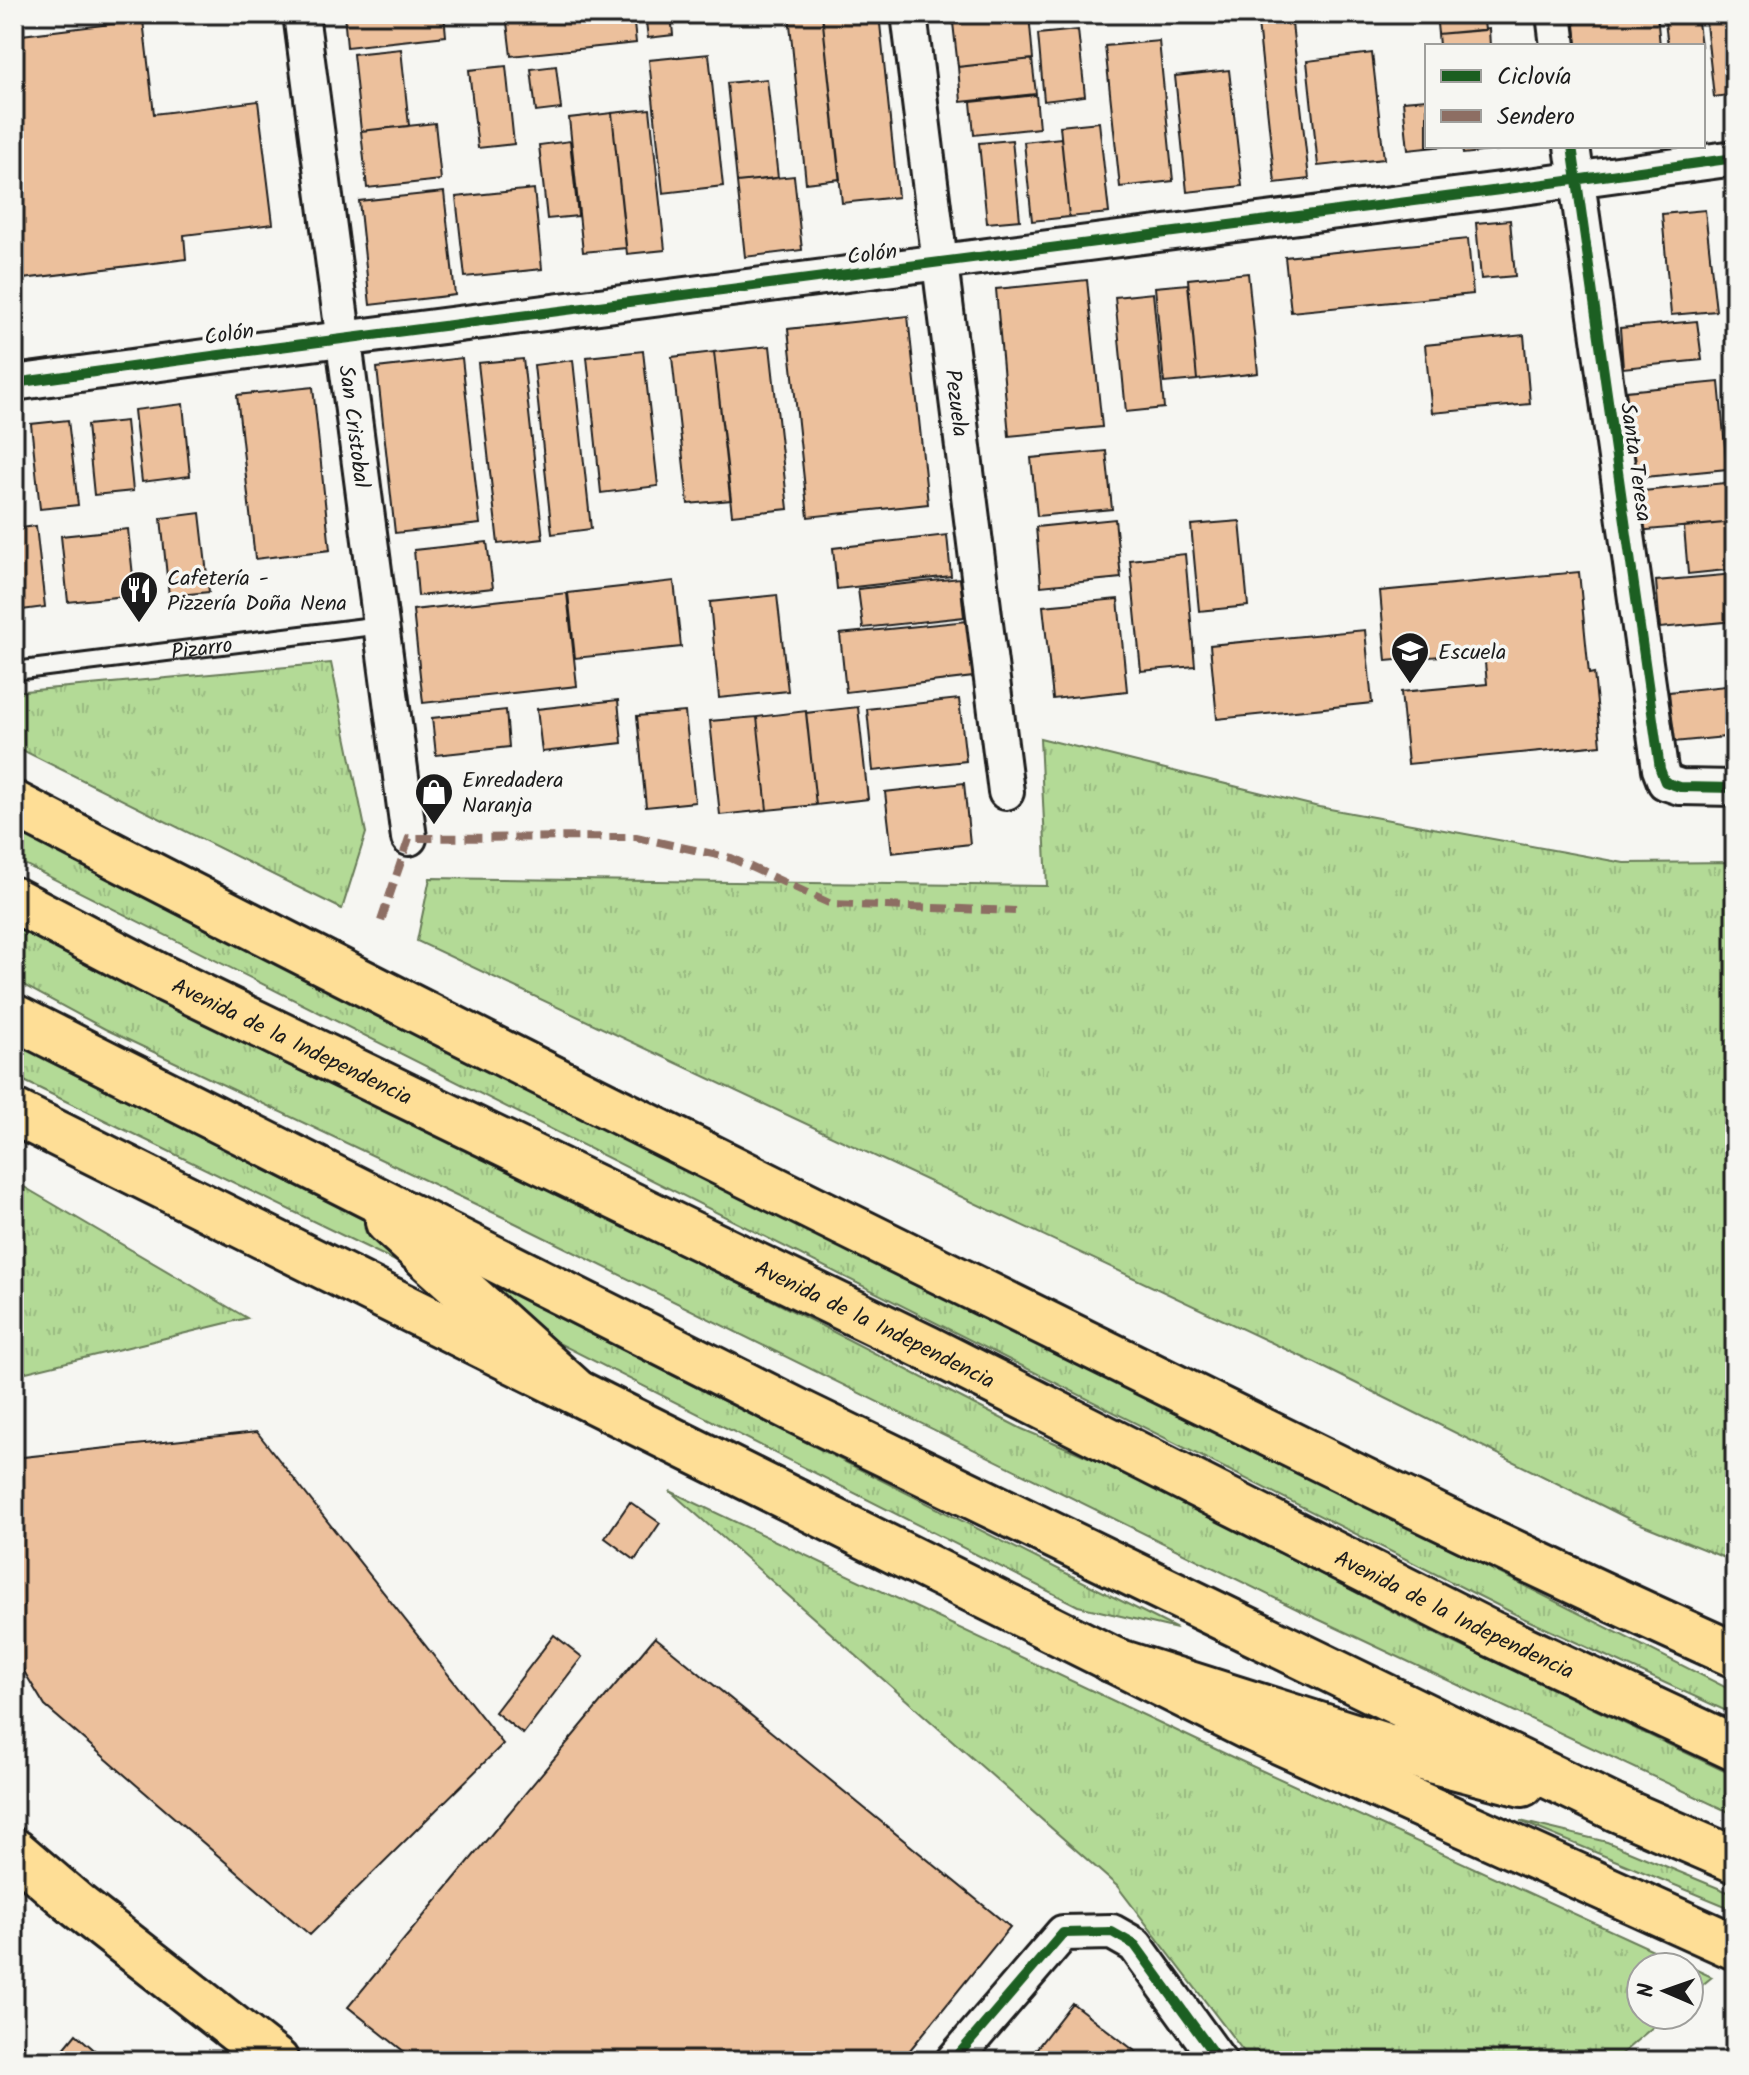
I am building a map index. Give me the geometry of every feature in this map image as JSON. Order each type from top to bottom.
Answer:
[{"type":"main road","points":[[14,804],[360,983],[967,1285],[1735,1655]]},
{"type":"main road","name":"Avenida de la Independencia","points":[[14,900],[163,978],[927,1348],[1490,1633],[1735,1748]]},
{"type":"main road","points":[[14,1017],[797,1411],[1615,1808],[1735,1860]]},
{"type":"main road","points":[[14,1112],[343,1279],[573,1389],[1248,1727],[1735,1947]]},
{"type":"main road","points":[[344,1183],[573,1389]]},
{"type":"main road","points":[[1110,1659],[1430,1760],[1615,1808]]},
{"type":"main road","points":[[14,1851],[78,1906],[276,2061]]},
{"type":"street","name":"San Cristobal","points":[[301,14],[409,838]]},
{"type":"street","name":"Pezuela","points":[[909,14],[1006,792]]},
{"type":"street","points":[[1554,14],[1558,44]]},
{"type":"street","name":"Santa Teresa","points":[[1572,148],[1660,769],[1665,782],[1680,787],[1735,788]]},
{"type":"street","name":"Colón","points":[[14,383],[343,337],[942,264],[1735,158]]},
{"type":"street","points":[[953,2061],[1063,1933],[1112,1932],[1135,1945],[1219,2061]]},
{"type":"lane","name":"Pizarro","points":[[23,670],[381,625]]},
{"type":"green space","points":[[331,663],[366,833],[342,909],[14,746],[14,692]]},
{"type":"green space","points":[[1040,738],[1319,807],[1624,863],[1735,862],[1735,1562],[1631,1520],[1315,1363],[417,941],[430,878],[1047,886]]},
{"type":"green space","points":[[14,824],[1735,1692],[1735,1715],[1523,1618],[14,859]]},
{"type":"green space","points":[[14,920],[271,1057],[604,1214],[1022,1429],[1131,1475],[1434,1633],[1735,1776],[1735,1815],[1307,1614],[507,1219],[105,1029],[14,980]]},
{"type":"green space","points":[[14,1044],[1177,1629],[1078,1606],[420,1273],[14,1076]]},
{"type":"green space","points":[[14,1181],[247,1318],[14,1375]]},
{"type":"green space","points":[[670,1491],[1230,1756],[1655,1951],[1625,1951],[1625,2031],[1648,2031],[1613,2061],[1251,2061],[1117,1886]]},
{"type":"green space","points":[[1520,1821],[1607,1842],[1735,1895],[1735,1910]]},
{"type":"building","points":[[344,14],[444,14],[446,36],[347,47]]},
{"type":"building","points":[[506,14],[633,14],[636,43],[511,56]]},
{"type":"building","points":[[645,14],[671,14],[673,35],[648,38]]},
{"type":"building","points":[[789,14],[822,14],[840,179],[806,183]]},
{"type":"building","points":[[822,14],[879,14],[898,197],[842,203]]},
{"type":"building","points":[[952,14],[1029,14],[1033,59],[958,67]]},
{"type":"building","points":[[1257,14],[1291,14],[1309,179],[1275,183]]},
{"type":"building","points":[[1436,14],[1483,14],[1485,30],[1438,34]]},
{"type":"building","points":[[1574,14],[1657,14],[1660,44],[1577,44]]},
{"type":"building","points":[[1664,14],[1697,14],[1701,44],[1668,44]]},
{"type":"building","points":[[1705,14],[1735,14],[1735,94],[1714,97]]},
{"type":"building","points":[[143,20],[154,114],[258,101],[273,224],[184,235],[186,259],[14,280],[14,36]]},
{"type":"building","points":[[1489,29],[1490,44],[1439,44],[1438,34]]},
{"type":"building","points":[[1078,30],[1085,96],[1044,101],[1038,34]]},
{"type":"building","points":[[1159,41],[1173,181],[1120,187],[1105,46]]},
{"type":"building","points":[[401,49],[409,126],[361,131],[353,54]]},
{"type":"building","points":[[1372,53],[1384,159],[1318,166],[1307,61]]},
{"type":"building","points":[[709,54],[723,186],[663,193],[649,60]]},
{"type":"building","points":[[1032,59],[1036,94],[961,102],[958,67]]},
{"type":"building","points":[[506,66],[514,144],[478,148],[469,70]]},
{"type":"building","points":[[556,66],[561,109],[536,112],[531,69]]},
{"type":"building","points":[[1229,70],[1242,186],[1187,192],[1175,76]]},
{"type":"building","points":[[767,79],[778,178],[737,182],[727,83]]},
{"type":"building","points":[[1036,95],[1039,128],[974,135],[971,102]]},
{"type":"building","points":[[1425,99],[1426,148],[1408,150],[1403,101]]},
{"type":"building","points":[[650,109],[665,250],[627,254],[612,113]]},
{"type":"building","points":[[612,113],[626,248],[583,252],[569,118]]},
{"type":"building","points":[[1099,122],[1109,213],[1069,217],[1060,126]]},
{"type":"building","points":[[435,123],[441,180],[367,188],[361,131]]},
{"type":"building","points":[[1061,138],[1069,217],[1032,221],[1024,142]]},
{"type":"building","points":[[1012,140],[1020,220],[987,223],[979,143]]},
{"type":"building","points":[[570,141],[578,216],[547,219],[539,145]]},
{"type":"building","points":[[1462,148],[1499,148],[1499,150],[1463,154]]},
{"type":"building","points":[[794,176],[802,250],[745,257],[737,182]]},
{"type":"building","points":[[534,189],[542,269],[465,277],[456,197]]},
{"type":"building","points":[[444,192],[455,295],[370,305],[359,201]]},
{"type":"building","points":[[1735,205],[1735,295],[1726,206]]},
{"type":"building","points":[[1705,210],[1716,311],[1671,315],[1662,214]]},
{"type":"building","points":[[1510,220],[1515,276],[1481,279],[1476,223]]},
{"type":"building","points":[[1468,239],[1473,294],[1291,312],[1285,257]]},
{"type":"building","points":[[1248,273],[1258,373],[1197,380],[1188,279]]},
{"type":"building","points":[[1087,280],[1102,427],[1009,436],[996,289]]},
{"type":"building","points":[[1188,284],[1197,380],[1164,383],[1155,287]]},
{"type":"building","points":[[1153,293],[1164,408],[1126,412],[1115,297]]},
{"type":"building","points":[[908,316],[928,504],[808,517],[788,329]]},
{"type":"building","points":[[1697,321],[1702,360],[1623,368],[1620,328]]},
{"type":"building","points":[[1524,335],[1530,404],[1432,413],[1425,345]]},
{"type":"building","points":[[770,346],[788,509],[732,515],[714,352]]},
{"type":"building","points":[[643,351],[658,486],[601,493],[587,357]]},
{"type":"building","points":[[714,352],[731,500],[688,504],[672,357]]},
{"type":"building","points":[[462,358],[480,524],[395,533],[377,368]]},
{"type":"building","points":[[523,359],[543,539],[498,544],[478,363]]},
{"type":"building","points":[[573,360],[591,529],[552,534],[534,365]]},
{"type":"building","points":[[1719,382],[1727,469],[1635,478],[1626,391]]},
{"type":"building","points":[[313,387],[330,550],[255,559],[237,395]]},
{"type":"building","points":[[183,404],[190,476],[142,482],[134,410]]},
{"type":"building","points":[[68,420],[78,505],[40,509],[31,424]]},
{"type":"building","points":[[126,421],[133,491],[94,495],[87,425]]},
{"type":"building","points":[[1106,451],[1112,509],[1037,516],[1031,458]]},
{"type":"building","points":[[1735,482],[1735,522],[1637,531],[1633,492]]},
{"type":"building","points":[[200,513],[209,592],[169,596],[161,518]]},
{"type":"building","points":[[1115,519],[1121,578],[1041,586],[1036,527]]},
{"type":"building","points":[[1240,521],[1248,606],[1199,611],[1191,525]]},
{"type":"building","points":[[1735,522],[1735,569],[1688,574],[1684,527]]},
{"type":"building","points":[[36,526],[45,607],[14,611],[14,529]]},
{"type":"building","points":[[128,529],[135,595],[68,602],[61,536]]},
{"type":"building","points":[[947,535],[951,576],[837,589],[833,548]]},
{"type":"building","points":[[487,542],[493,588],[418,596],[414,550]]},
{"type":"building","points":[[1185,554],[1195,666],[1141,671],[1130,560]]},
{"type":"building","points":[[1579,572],[1589,674],[1594,673],[1601,745],[1408,764],[1401,692],[1487,684],[1484,652],[1386,661],[1380,591]]},
{"type":"building","points":[[1735,574],[1735,621],[1660,628],[1656,581]]},
{"type":"building","points":[[960,578],[964,617],[863,628],[858,589]]},
{"type":"building","points":[[674,581],[681,647],[575,658],[568,593]]},
{"type":"building","points":[[567,593],[577,686],[423,703],[413,610]]},
{"type":"building","points":[[777,595],[788,691],[719,698],[710,602]]},
{"type":"building","points":[[1118,599],[1127,691],[1053,699],[1043,606]]},
{"type":"building","points":[[967,621],[973,677],[846,692],[840,634]]},
{"type":"building","points":[[1365,630],[1372,703],[1217,719],[1210,645]]},
{"type":"building","points":[[1735,685],[1735,736],[1674,742],[1669,692]]},
{"type":"building","points":[[959,699],[966,761],[873,771],[867,709]]},
{"type":"building","points":[[618,700],[622,743],[542,752],[537,709]]},
{"type":"building","points":[[858,707],[868,799],[816,805],[806,713]]},
{"type":"building","points":[[506,710],[509,747],[436,755],[432,718]]},
{"type":"building","points":[[806,711],[816,805],[767,810],[757,717]]},
{"type":"building","points":[[685,712],[695,802],[646,807],[637,716]]},
{"type":"building","points":[[757,717],[767,810],[720,815],[710,721]]},
{"type":"building","points":[[964,783],[970,844],[892,853],[885,792]]},
{"type":"building","points":[[257,1432],[503,1744],[310,1935],[45,1706],[14,1655],[14,1458]]},
{"type":"building","points":[[630,1502],[660,1523],[635,1560],[605,1538]]},
{"type":"building","points":[[554,1635],[582,1657],[523,1734],[495,1712]]},
{"type":"building","points":[[655,1637],[1010,1927],[901,2061],[416,2061],[348,2007]]},
{"type":"building","points":[[1072,2003],[1148,2061],[1035,2061],[1030,2057]]},
{"type":"building","points":[[76,2034],[107,2061],[54,2061]]},
{"type":"building","points":[[14,2038],[41,2061],[14,2061]]},
{"type":"marked path","points":[[381,921],[409,838],[636,837],[731,858],[831,904],[1015,911]]},
{"type":"cycle path","points":[[1572,148],[1660,769],[1665,782],[1680,787],[1735,788]]},
{"type":"cycle path","points":[[14,383],[1735,158]]},
{"type":"cycle path","points":[[953,2061],[1063,1933],[1112,1932],[1135,1945],[1219,2061]]},
{"type":"place","name":"Cafetería - Pizzería Doña Nena","points":[[139,624]]},
{"type":"place","name":"Escuela","points":[[1410,685]]},
{"type":"place","name":"Enredadera Naranja","points":[[434,826]]}]
